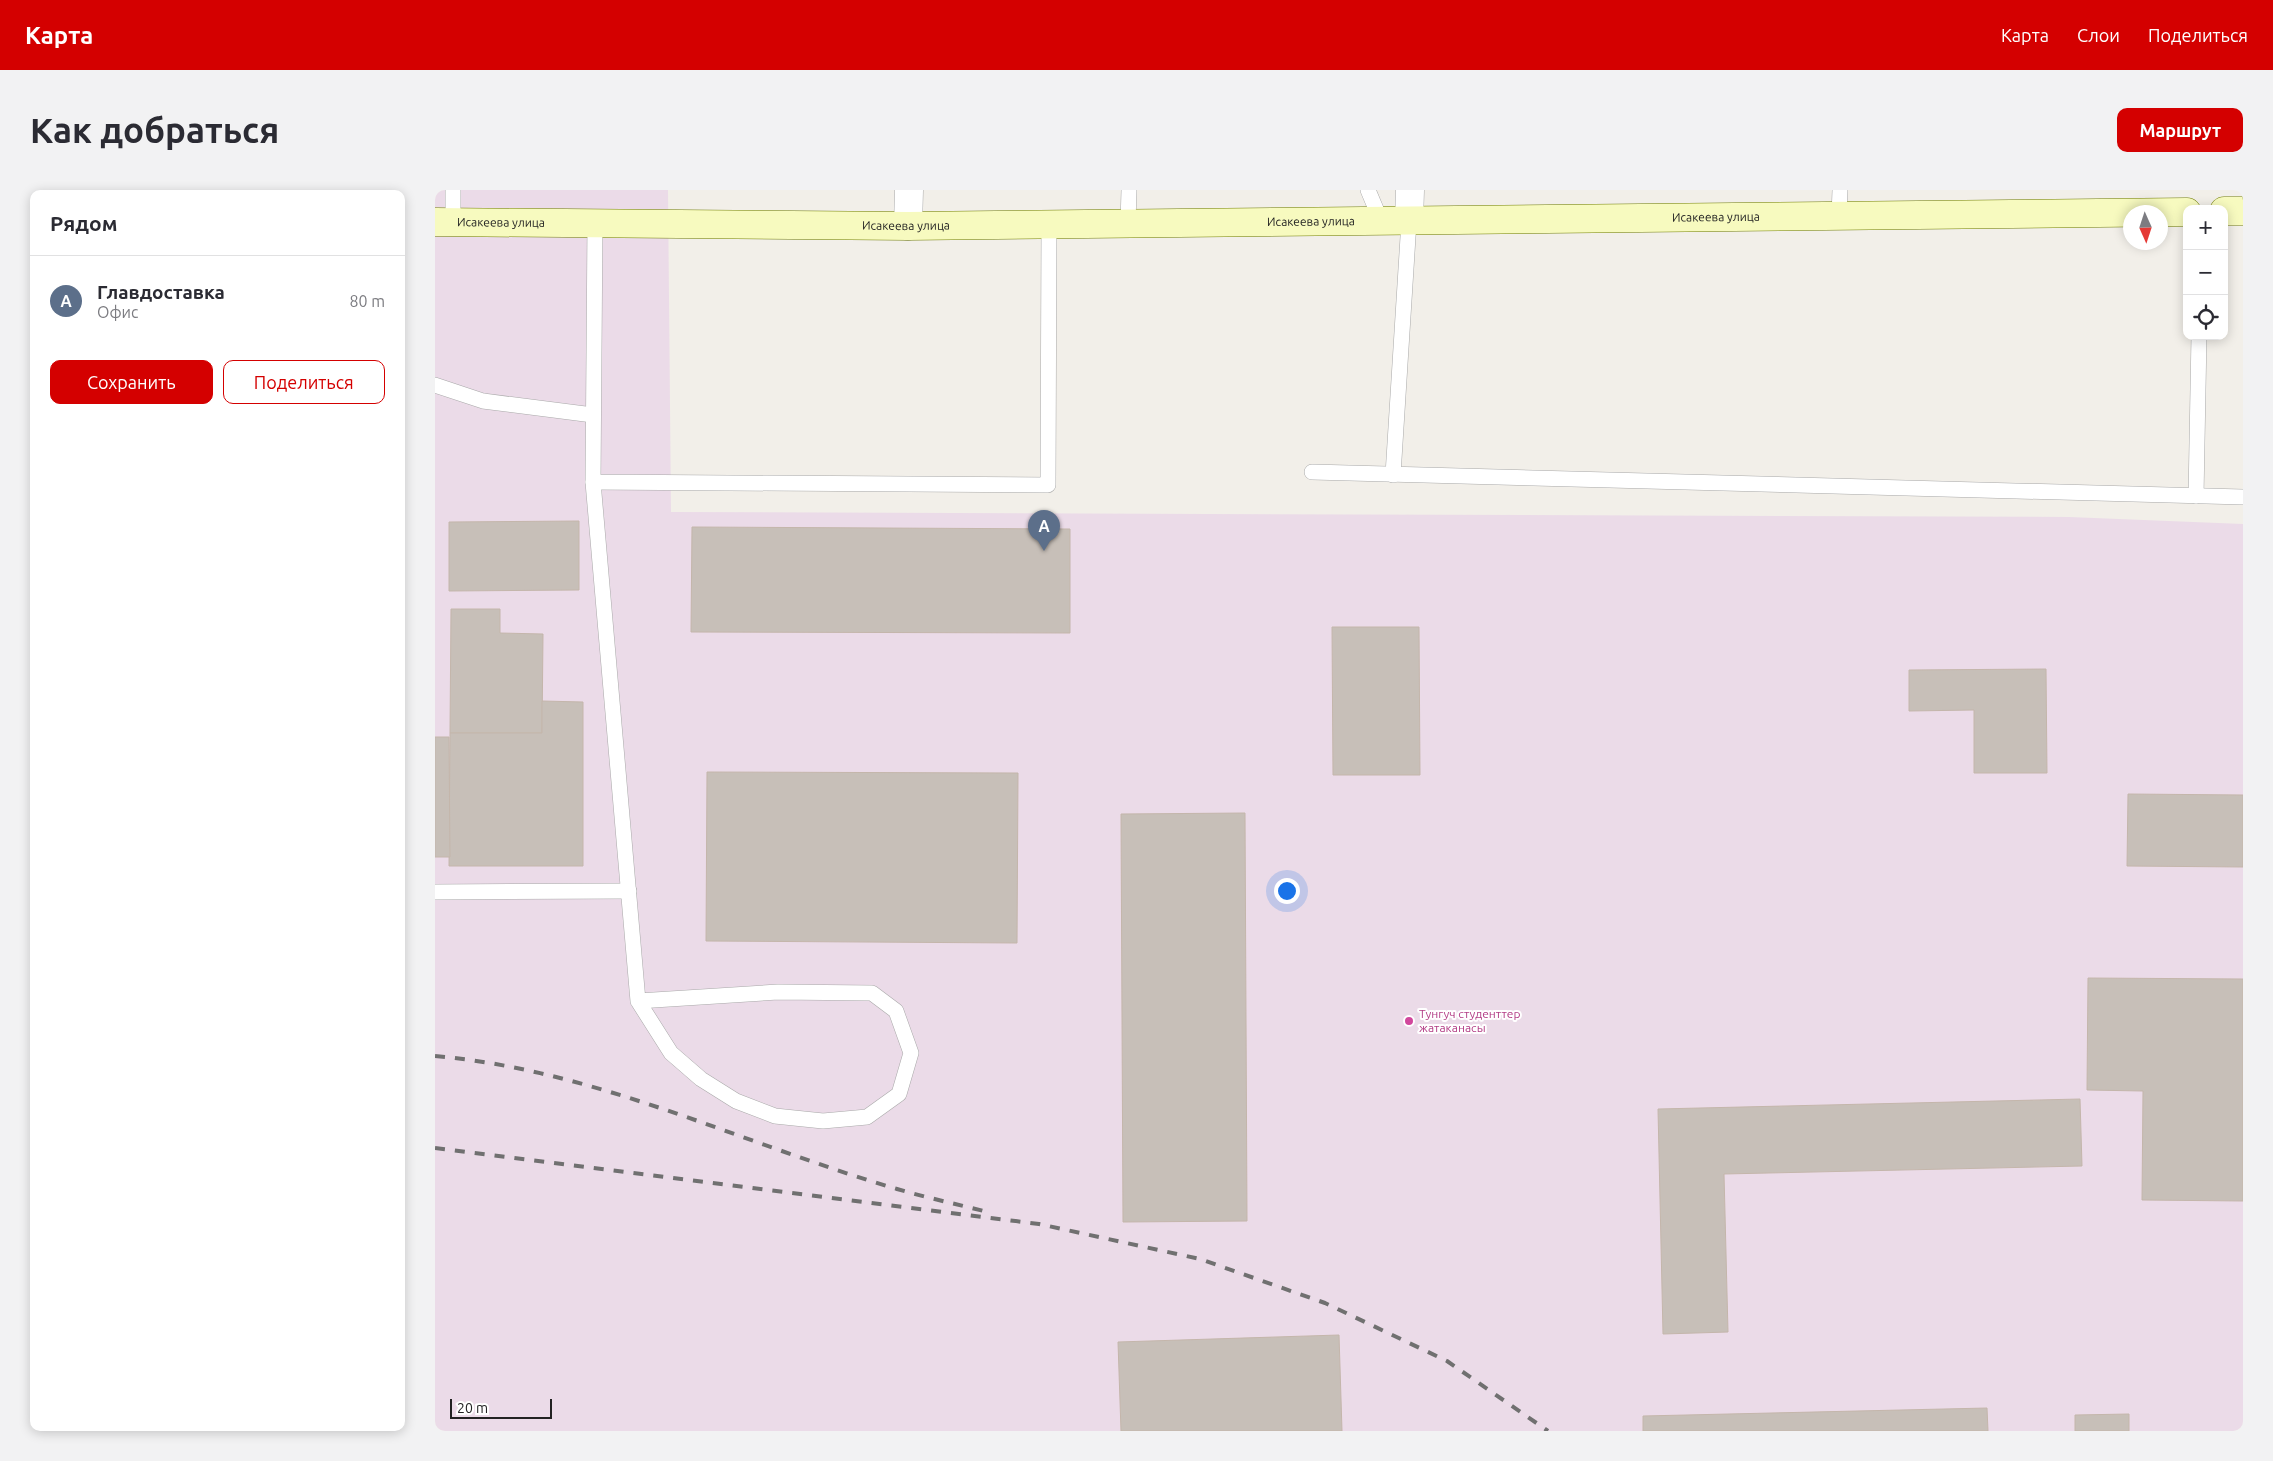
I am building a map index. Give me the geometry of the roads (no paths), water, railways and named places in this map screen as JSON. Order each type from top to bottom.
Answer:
[{"type":"street","points":[[908,226],[909,190]]},
{"type":"street","points":[[1409,221],[1410,190]]},
{"type":"street","name":"Исакеева улица","points":[[444,222],[908,226],[1409,221],[1839,203],[2183,212]]},
{"type":"street","points":[[2228,211],[2243,211]]},
{"type":"lane","points":[[444,222],[453,190]]},
{"type":"lane","points":[[1128,223],[1129,190]]},
{"type":"lane","points":[[1367,190],[1381,221]]},
{"type":"lane","points":[[1393,474],[1409,221]]},
{"type":"lane","points":[[595,223],[593,482],[639,1001],[671,1053],[693,1072],[735,1101],[775,1116],[823,1121],[867,1117],[899,1094],[911,1053],[897,1011],[872,993],[778,992],[639,1001]]},
{"type":"lane","points":[[593,482],[1048,485],[1049,225]]},
{"type":"lane","points":[[2196,496],[2199,340]]},
{"type":"lane","points":[[435,384],[483,401],[593,415]]},
{"type":"lane","points":[[1312,472],[2243,497]]},
{"type":"lane","points":[[435,892],[629,891]]},
{"type":"railway","points":[[435,1056],[495,1064],[553,1076],[611,1092],[840,1171],[909,1192],[992,1213]]},
{"type":"railway","points":[[435,1148],[1039,1224],[1200,1259],[1325,1303],[1447,1361],[1548,1431]]},
{"type":"place","name":"Главдоставка","points":[[1044,551]]},
{"type":"place","name":"Тунгуч студенттер жатаканасы","points":[[1409,1021]]}]
